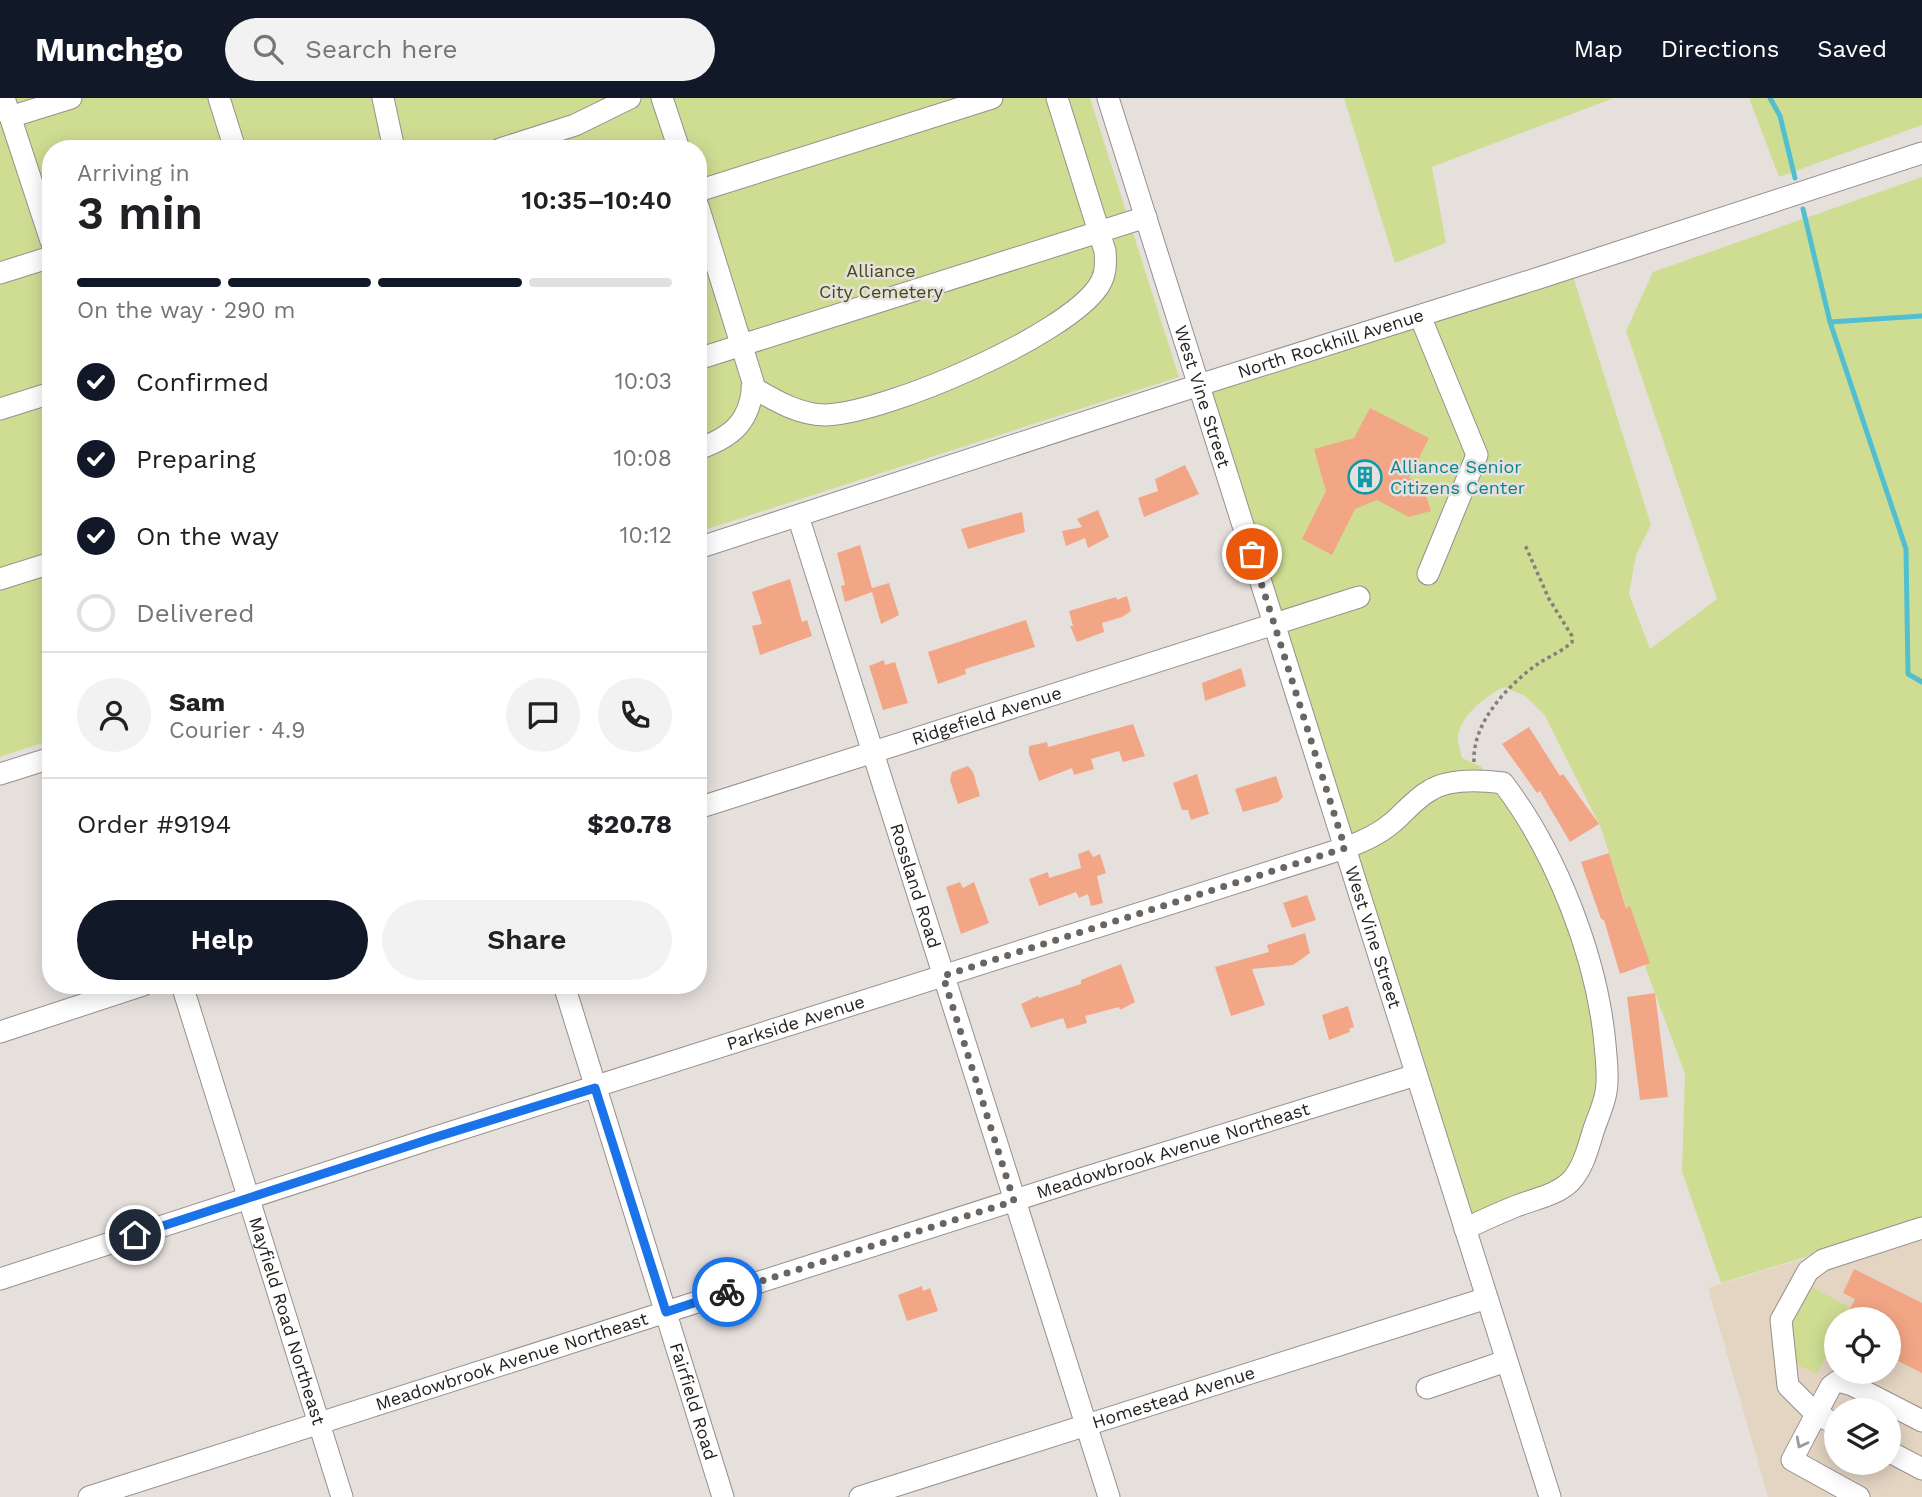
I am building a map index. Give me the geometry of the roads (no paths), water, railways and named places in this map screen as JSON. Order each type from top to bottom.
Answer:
[{"type":"street","points":[[42,221],[9,148],[7,107],[71,98]]},
{"type":"street","points":[[219,98],[232,140]]},
{"type":"street","points":[[383,98],[392,140]]},
{"type":"street","points":[[528,140],[575,125],[630,98]]},
{"type":"street","points":[[662,98],[676,140]]},
{"type":"street","points":[[707,188],[992,98]]},
{"type":"street","points":[[752,387],[797,410],[811,414],[843,413],[877,405],[987,363],[1061,319],[1092,295],[1103,279],[1105,251],[1057,98]]},
{"type":"street","name":"West Vine Street","points":[[1108,98],[1549,1497]]},
{"type":"street","name":"North Rockhill Avenue","points":[[707,545],[1922,153]]},
{"type":"street","points":[[707,356],[1146,217]]},
{"type":"street","points":[[707,234],[742,344],[752,387],[748,409],[735,430],[725,439],[707,446]]},
{"type":"street","points":[[0,273],[42,260]]},
{"type":"street","points":[[1420,316],[1477,454],[1428,574]]},
{"type":"street","points":[[0,409],[42,396]]},
{"type":"street","name":"Rossland Road","points":[[798,516],[1109,1497]]},
{"type":"street","points":[[0,579],[42,566]]},
{"type":"street","name":"Ridgefield Avenue","points":[[707,805],[1359,597]]},
{"type":"street","points":[[0,774],[42,761]]},
{"type":"street","name":"Parkside Avenue","points":[[0,1279],[433,1138],[1345,848],[1370,838],[1391,825],[1430,790],[1454,783],[1476,781],[1503,783],[1528,819],[1556,872],[1596,986],[1605,1039],[1607,1080],[1592,1137],[1574,1177],[1566,1186],[1465,1228]]},
{"type":"street","points":[[0,1032],[116,994]]},
{"type":"street","name":"Mayfield Road Northeast","points":[[184,994],[342,1497]]},
{"type":"street","name":"Fairfield Road","points":[[567,994],[723,1497]]},
{"type":"street","name":"Meadowbrook Avenue Northeast","points":[[89,1497],[1416,1074]]},
{"type":"street","points":[[1824,1418],[1816,1414],[1787,1386],[1781,1320],[1808,1271],[1823,1260],[1922,1228]]},
{"type":"street","name":"Homestead Avenue","points":[[860,1497],[1487,1298]]},
{"type":"street","points":[[1427,1388],[1506,1361]]},
{"type":"street","points":[[1859,1497],[1792,1460],[1831,1386],[1838,1381],[1852,1385],[1922,1421]]},
{"type":"street","points":[[1901,1458],[1922,1469]]},
{"type":"waterway","points":[[1770,98],[1780,116],[1795,178]]},
{"type":"waterway","points":[[1803,209],[1830,322],[1906,549],[1908,674],[1922,682]]},
{"type":"waterway","points":[[1830,322],[1922,316]]},
{"type":"place","name":"Alliance Senior Citizens Center","points":[[1365,477]]},
{"type":"park label","name":"Alliance City Cemetery","points":[[881,281]]}]
